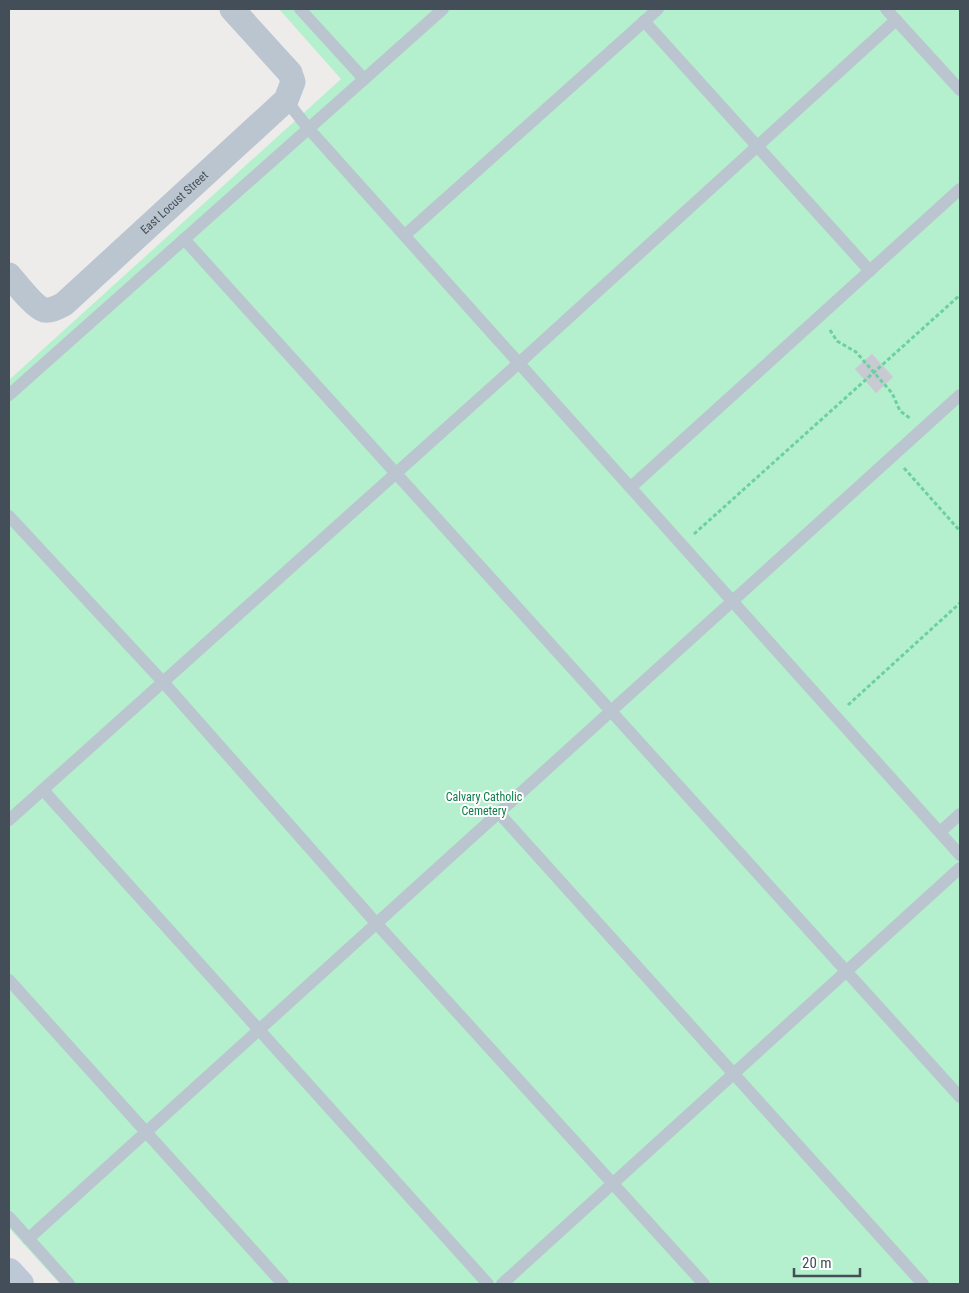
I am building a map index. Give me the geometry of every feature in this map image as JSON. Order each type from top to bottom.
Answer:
[{"type":"main road","points":[[9,1272],[20,1284]]},
{"type":"street","points":[[232,9],[290,73],[290,91]]},
{"type":"street","name":"East Locust Street","points":[[9,275],[44,310],[54,309],[64,304],[290,91]]},
{"type":"lane","points":[[300,9],[364,79]]},
{"type":"lane","points":[[9,395],[443,9]]},
{"type":"lane","points":[[404,235],[658,9]]},
{"type":"lane","points":[[886,9],[960,90]]},
{"type":"lane","points":[[644,20],[870,271]]},
{"type":"lane","points":[[9,820],[396,474],[896,20]]},
{"type":"lane","points":[[290,91],[308,128],[960,855]]},
{"type":"lane","points":[[631,488],[960,189]]},
{"type":"lane","points":[[184,239],[960,1097]]},
{"type":"lane","points":[[28,1239],[960,395]]},
{"type":"lane","points":[[9,516],[164,683],[376,923],[704,1284]]},
{"type":"lane","points":[[43,790],[488,1284]]},
{"type":"lane","points":[[498,812],[923,1284]]},
{"type":"lane","points":[[940,832],[960,814]]},
{"type":"lane","points":[[502,1284],[960,868]]},
{"type":"lane","points":[[9,980],[283,1284]]},
{"type":"lane","points":[[9,1217],[69,1284]]},
{"type":"path","points":[[690,538],[960,295]]},
{"type":"path","points":[[829,325],[837,341],[856,352],[892,393],[900,411],[915,422]]},
{"type":"path","points":[[900,463],[960,531]]},
{"type":"path","points":[[844,709],[960,603]]},
{"type":"green space","name":"Calvary Catholic Cemetery","points":[[279,9],[960,9],[960,1284],[60,1284],[9,1228],[9,380],[341,79]]},
{"type":"building","points":[[872,354],[893,377],[876,393],[855,369]]}]
